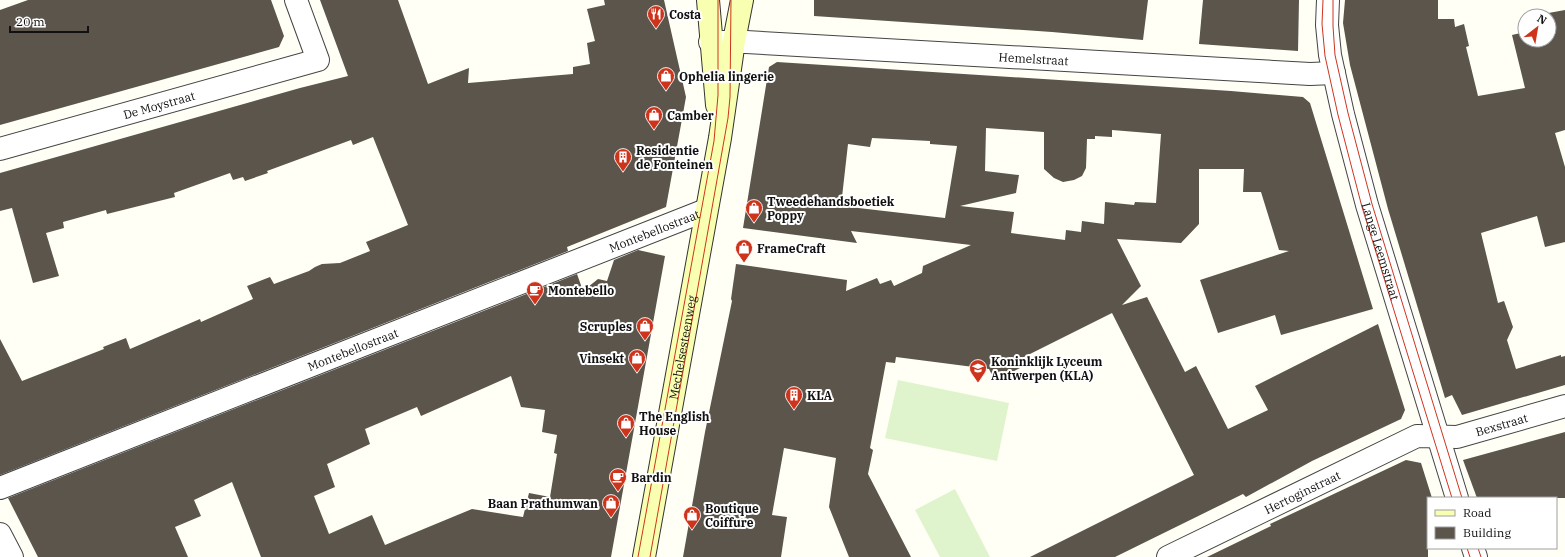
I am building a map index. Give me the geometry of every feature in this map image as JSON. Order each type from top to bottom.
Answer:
[{"type":"main road","name":"Mechelsesteenweg","points":[[708,0],[710,42],[720,138]]},
{"type":"main road","name":"Mechelsesteenweg","points":[[644,557],[720,138],[734,41],[742,0]]},
{"type":"street","name":"De Moystraat","points":[[0,149],[318,60],[296,0]]},
{"type":"street","name":"Lange Leemstraat","points":[[1328,0],[1330,55],[1367,205],[1457,497]]},
{"type":"street","name":"Hemelstraat","points":[[710,42],[734,41],[1302,74],[1334,73]]},
{"type":"street","name":"Montebellostraat","points":[[0,488],[706,210]]},
{"type":"street","name":"Bexstraat","points":[[1438,437],[1469,434],[1565,406]]},
{"type":"street","name":"Hertoginstraat","points":[[1168,557],[1417,436],[1438,437]]},
{"type":"street","points":[[0,534],[12,557]]},
{"type":"green space","points":[[898,380],[1009,403],[997,461],[885,438]]},
{"type":"green space","points":[[955,489],[990,557],[940,557],[915,510]]},
{"type":"building","points":[[28,0],[271,0],[284,36],[279,47],[0,125],[0,10]]},
{"type":"building","points":[[320,0],[398,0],[428,84],[469,68],[468,83],[573,74],[573,67],[590,64],[587,43],[595,41],[587,9],[605,5],[604,0],[664,0],[686,97],[666,207],[567,247],[568,251],[0,475],[0,339],[22,381],[104,349],[103,347],[126,338],[130,349],[200,319],[201,322],[253,299],[247,286],[270,277],[274,284],[309,271],[322,264],[340,263],[370,251],[366,242],[408,225],[373,137],[353,145],[351,140],[267,171],[268,173],[245,181],[243,177],[233,180],[230,173],[174,193],[175,197],[107,214],[106,210],[63,222],[64,228],[46,233],[59,276],[33,283],[12,208],[0,211],[0,173],[300,88],[348,76]]},
{"type":"building","points":[[814,0],[1148,0],[1143,40],[1052,32],[814,16]]},
{"type":"building","points":[[1203,0],[1299,0],[1298,51],[1199,44]]},
{"type":"building","points":[[1345,0],[1438,0],[1438,19],[1454,19],[1455,27],[1464,24],[1469,46],[1466,47],[1478,96],[1525,88],[1512,35],[1517,34],[1517,48],[1557,48],[1557,11],[1565,10],[1565,130],[1555,133],[1565,167],[1565,242],[1545,247],[1537,216],[1481,233],[1498,303],[1504,301],[1513,327],[1507,340],[1516,369],[1561,355],[1561,357],[1565,356],[1565,385],[1462,415],[1452,395],[1445,398],[1388,209],[1350,65],[1343,23]]},
{"type":"building","points":[[777,62],[1231,91],[1303,97],[1310,103],[1373,309],[1281,335],[1275,315],[1218,333],[1200,280],[1289,251],[1279,250],[1261,192],[1243,192],[1244,169],[1199,169],[1199,224],[1181,243],[1117,239],[1141,286],[1122,305],[1147,297],[1185,372],[1196,366],[1228,429],[1268,410],[1255,386],[1378,324],[1405,410],[1401,419],[1312,461],[1246,497],[1243,494],[1115,557],[1030,557],[1194,475],[1112,313],[1016,361],[1020,368],[995,381],[989,369],[896,357],[895,363],[886,362],[870,448],[873,450],[868,474],[911,557],[849,557],[829,507],[836,458],[784,448],[772,515],[787,517],[781,557],[683,557],[705,432],[732,301],[731,299],[736,264],[847,280],[846,291],[877,278],[880,284],[891,280],[894,286],[922,273],[923,266],[971,245],[851,231],[857,243],[743,228],[769,67]],"holes":[[[986,128],[1044,132],[1044,169],[1054,178],[1063,182],[1074,180],[1082,176],[1086,168],[1087,139],[1095,139],[1095,136],[1112,137],[1112,130],[1161,134],[1156,203],[1135,202],[1134,205],[1105,202],[1104,224],[1082,221],[1081,232],[1066,230],[1065,240],[1011,233],[1014,212],[960,206],[1016,193],[1019,175],[985,171]],[[872,138],[930,141],[930,144],[957,146],[945,218],[841,206],[848,144],[870,147]]]},
{"type":"building","points":[[638,250],[665,256],[611,557],[261,557],[232,482],[194,500],[201,516],[175,527],[188,557],[38,557],[8,498],[577,274],[583,291],[598,279],[607,281],[614,260]],"holes":[[[511,376],[521,407],[545,410],[542,432],[557,435],[554,453],[557,454],[550,497],[529,493],[523,517],[472,509],[385,545],[372,515],[329,534],[314,496],[335,487],[327,464],[370,444],[365,429],[417,407],[421,416]]]},
{"type":"building","points":[[1565,432],[1565,498],[1477,497],[1463,460]]},
{"type":"building","points":[[1406,460],[1421,463],[1432,497],[1427,497],[1428,557],[1207,557],[1271,526],[1270,524]]},
{"type":"tram line","points":[[638,557],[714,141],[718,95],[718,0]]},
{"type":"tram line","points":[[650,557],[728,118],[730,97],[731,0]]},
{"type":"tram line","points":[[1323,0],[1322,24],[1325,56],[1338,115],[1362,207],[1452,497]]},
{"type":"tram line","points":[[1333,0],[1335,55],[1348,113],[1372,204],[1462,497]]},
{"type":"tram line","points":[[1467,549],[1470,557]]},
{"type":"tram line","points":[[1478,549],[1481,557]]},
{"type":"place","name":"Costa","points":[[656,29]]},
{"type":"place","name":"Ophelia lingerie","points":[[666,91]]},
{"type":"place","name":"Camber","points":[[654,130]]},
{"type":"place","name":"Residentie de Fonteinen","points":[[623,172]]},
{"type":"place","name":"Tweedehandsboetiek Poppy","points":[[754,223]]},
{"type":"place","name":"FrameCraft","points":[[744,263]]},
{"type":"place","name":"Montebello","points":[[535,305]]},
{"type":"place","name":"Scruples","points":[[645,341]]},
{"type":"place","name":"Vinsekt","points":[[637,373]]},
{"type":"place","name":"Koninklijk Lyceum Antwerpen (KLA)","points":[[978,383]]},
{"type":"place","name":"KLA","points":[[794,410]]},
{"type":"place","name":"The English House","points":[[626,438]]},
{"type":"place","name":"Bardin","points":[[618,492]]},
{"type":"place","name":"Baan Prathumwan","points":[[611,518]]},
{"type":"place","name":"Boutique Coiffure","points":[[692,530]]}]
